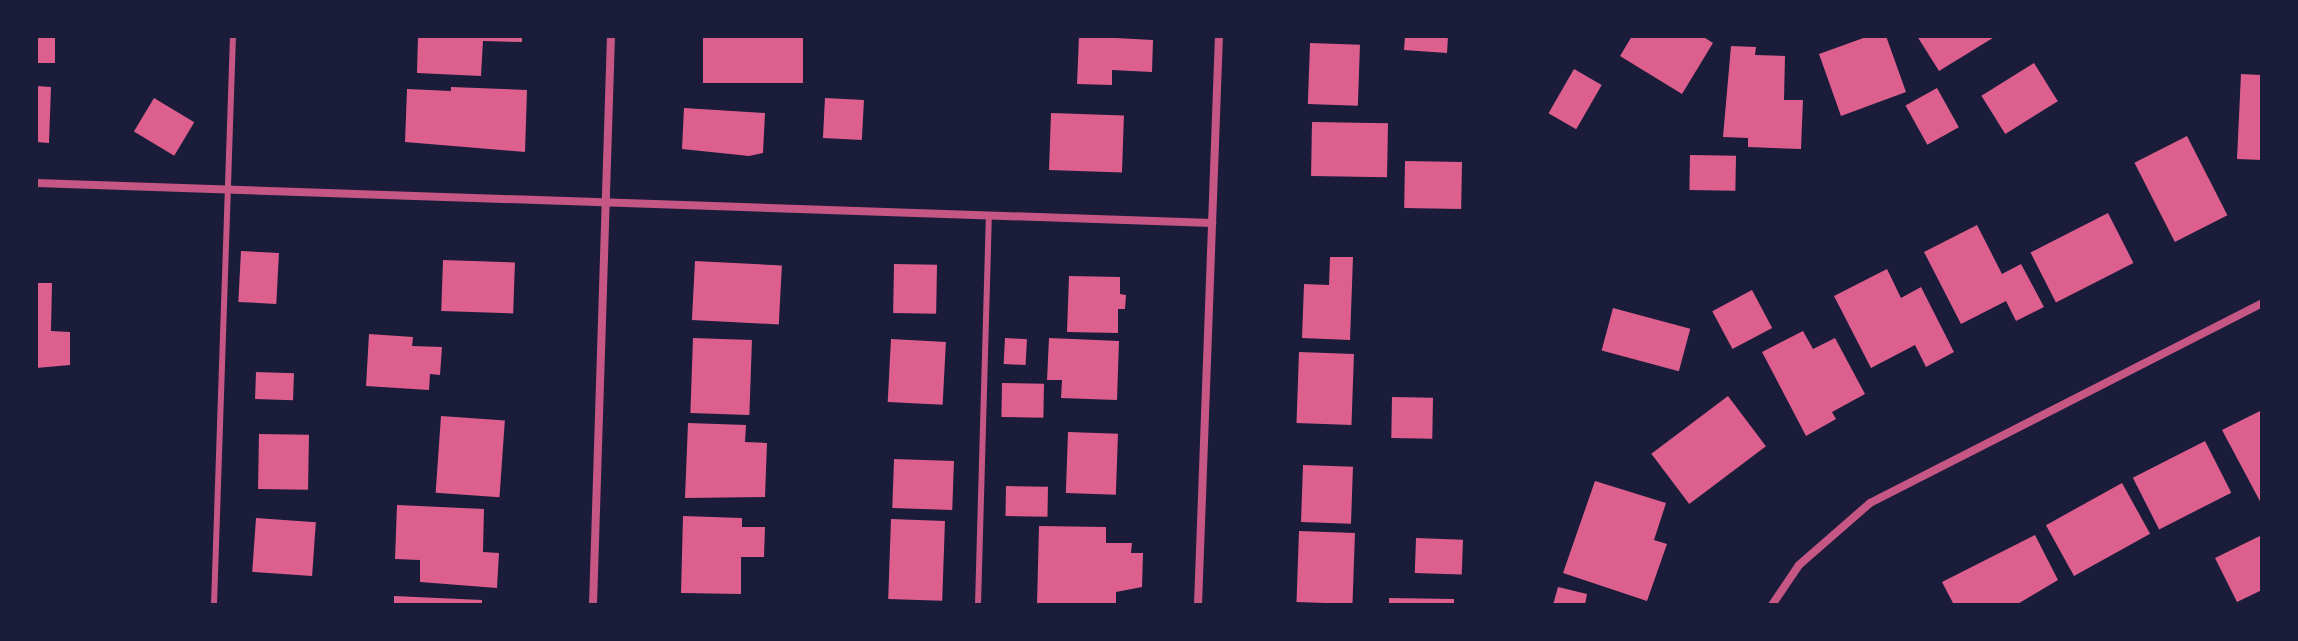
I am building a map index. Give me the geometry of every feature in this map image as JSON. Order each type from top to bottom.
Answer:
[{"type":"street","points":[[593,605],[611,36]]},
{"type":"street","points":[[1198,605],[1219,36]]},
{"type":"street","points":[[36,183],[605,206],[1212,223]]},
{"type":"street","points":[[1772,605],[1799,565],[1870,503],[2262,303]]},
{"type":"lane","points":[[214,605],[233,36]]},
{"type":"lane","points":[[978,605],[989,217]]},
{"type":"building","points":[[36,36],[55,36],[55,63],[36,63]]},
{"type":"building","points":[[418,36],[522,36],[522,42],[483,41],[481,76],[417,73]]},
{"type":"building","points":[[703,36],[803,36],[803,83],[703,83]]},
{"type":"building","points":[[1079,36],[1153,40],[1152,72],[1112,70],[1112,85],[1077,84]]},
{"type":"building","points":[[1405,36],[1448,36],[1447,53],[1404,50]]},
{"type":"building","points":[[1632,36],[1702,36],[1713,43],[1682,94],[1620,56]]},
{"type":"building","points":[[1869,36],[1886,36],[1906,92],[1841,116],[1819,54]]},
{"type":"building","points":[[1917,36],[1996,36],[1939,71]]},
{"type":"building","points":[[1310,43],[1360,45],[1358,106],[1308,104]]},
{"type":"building","points":[[1731,46],[1756,47],[1755,55],[1785,56],[1784,100],[1803,100],[1801,149],[1748,147],[1748,138],[1723,137]]},
{"type":"building","points":[[2034,63],[2058,101],[2005,134],[1981,96]]},
{"type":"building","points":[[1574,69],[1602,85],[1576,129],[1548,113]]},
{"type":"building","points":[[2241,74],[2262,75],[2262,160],[2237,159]]},
{"type":"building","points":[[36,86],[51,87],[49,143],[36,142]]},
{"type":"building","points":[[451,87],[527,90],[525,152],[405,142],[407,89],[451,91]]},
{"type":"building","points":[[1937,88],[1959,127],[1927,145],[1906,105]]},
{"type":"building","points":[[154,98],[194,122],[174,156],[134,131]]},
{"type":"building","points":[[825,98],[864,100],[862,140],[823,138]]},
{"type":"building","points":[[684,108],[765,113],[763,153],[749,156],[682,149]]},
{"type":"building","points":[[1051,113],[1124,116],[1122,173],[1049,170]]},
{"type":"building","points":[[1312,122],[1388,123],[1387,177],[1311,176]]},
{"type":"building","points":[[2187,136],[2227,215],[2175,242],[2134,163]]},
{"type":"building","points":[[1690,155],[1736,156],[1735,191],[1689,190]]},
{"type":"building","points":[[1405,161],[1462,162],[1461,209],[1404,208]]},
{"type":"building","points":[[2108,213],[2133,263],[2056,302],[2030,252]]},
{"type":"building","points":[[1977,225],[2002,274],[2021,264],[2044,307],[2016,321],[2006,301],[1961,324],[1924,252]]},
{"type":"building","points":[[241,251],[279,253],[276,304],[238,302]]},
{"type":"building","points":[[1330,257],[1353,257],[1350,340],[1302,338],[1304,284],[1329,285]]},
{"type":"building","points":[[443,260],[515,263],[513,313],[441,311]]},
{"type":"building","points":[[695,261],[782,266],[779,324],[692,320]]},
{"type":"building","points":[[894,264],[937,265],[936,314],[893,313]]},
{"type":"building","points":[[1887,269],[1901,298],[1921,287],[1954,352],[1926,367],[1915,345],[1871,368],[1834,296]]},
{"type":"building","points":[[1069,276],[1120,277],[1120,294],[1126,295],[1125,309],[1118,309],[1118,333],[1067,332]]},
{"type":"building","points":[[36,283],[52,283],[51,331],[70,332],[70,365],[36,368]]},
{"type":"building","points":[[1752,290],[1772,328],[1732,349],[1712,311]]},
{"type":"building","points":[[1613,308],[1690,329],[1679,371],[1602,351]]},
{"type":"building","points":[[1803,331],[1813,349],[1835,338],[1865,394],[1832,412],[1836,419],[1806,436],[1762,352]]},
{"type":"building","points":[[369,334],[413,337],[412,346],[442,347],[440,375],[430,374],[429,390],[366,386]]},
{"type":"building","points":[[693,338],[752,340],[749,415],[690,413]]},
{"type":"building","points":[[1005,338],[1027,339],[1026,365],[1004,364]]},
{"type":"building","points":[[1049,338],[1119,341],[1117,400],[1061,398],[1062,380],[1047,380]]},
{"type":"building","points":[[891,339],[946,342],[943,405],[888,402]]},
{"type":"building","points":[[1299,352],[1354,354],[1351,425],[1297,423]]},
{"type":"building","points":[[256,372],[294,373],[293,400],[255,399]]},
{"type":"building","points":[[1002,383],[1044,384],[1043,418],[1001,417]]},
{"type":"building","points":[[1728,396],[1766,446],[1689,504],[1651,454]]},
{"type":"building","points":[[1392,397],[1433,398],[1432,439],[1391,438]]},
{"type":"building","points":[[2262,410],[2262,505],[2222,430]]},
{"type":"building","points":[[441,416],[505,420],[499,497],[436,493]]},
{"type":"building","points":[[688,423],[746,425],[745,442],[767,443],[765,497],[685,498]]},
{"type":"building","points":[[1068,432],[1118,434],[1116,495],[1066,493]]},
{"type":"building","points":[[259,434],[309,435],[308,490],[258,489]]},
{"type":"building","points":[[2205,441],[2231,493],[2159,529],[2133,478]]},
{"type":"building","points":[[894,459],[954,461],[952,510],[892,508]]},
{"type":"building","points":[[1303,465],[1353,467],[1351,524],[1301,522]]},
{"type":"building","points":[[1595,481],[1666,503],[1654,540],[1667,544],[1647,601],[1563,573]]},
{"type":"building","points":[[2122,483],[2150,534],[2074,576],[2046,525]]},
{"type":"building","points":[[1006,486],[1048,487],[1047,517],[1005,516]]},
{"type":"building","points":[[397,505],[484,509],[483,552],[499,553],[497,588],[420,582],[420,560],[395,559]]},
{"type":"building","points":[[683,516],[742,518],[742,527],[765,527],[764,557],[741,557],[741,594],[681,593]]},
{"type":"building","points":[[256,518],[316,522],[312,576],[252,572]]},
{"type":"building","points":[[891,519],[945,521],[942,601],[888,599]]},
{"type":"building","points":[[1039,526],[1106,527],[1106,543],[1132,543],[1131,553],[1143,553],[1142,587],[1116,592],[1116,605],[1037,605]]},
{"type":"building","points":[[1299,531],[1355,533],[1352,604],[1297,602]]},
{"type":"building","points":[[2035,535],[2058,580],[2016,605],[1954,605],[1942,582]]},
{"type":"building","points":[[2262,535],[2262,590],[2237,602],[2215,558]]},
{"type":"building","points":[[1416,538],[1463,540],[1462,575],[1415,573]]},
{"type":"building","points":[[1558,587],[1587,594],[1585,605],[1553,605]]},
{"type":"building","points":[[394,596],[482,600],[482,605],[394,605]]},
{"type":"building","points":[[1389,598],[1454,599],[1454,605],[1389,605]]}]
